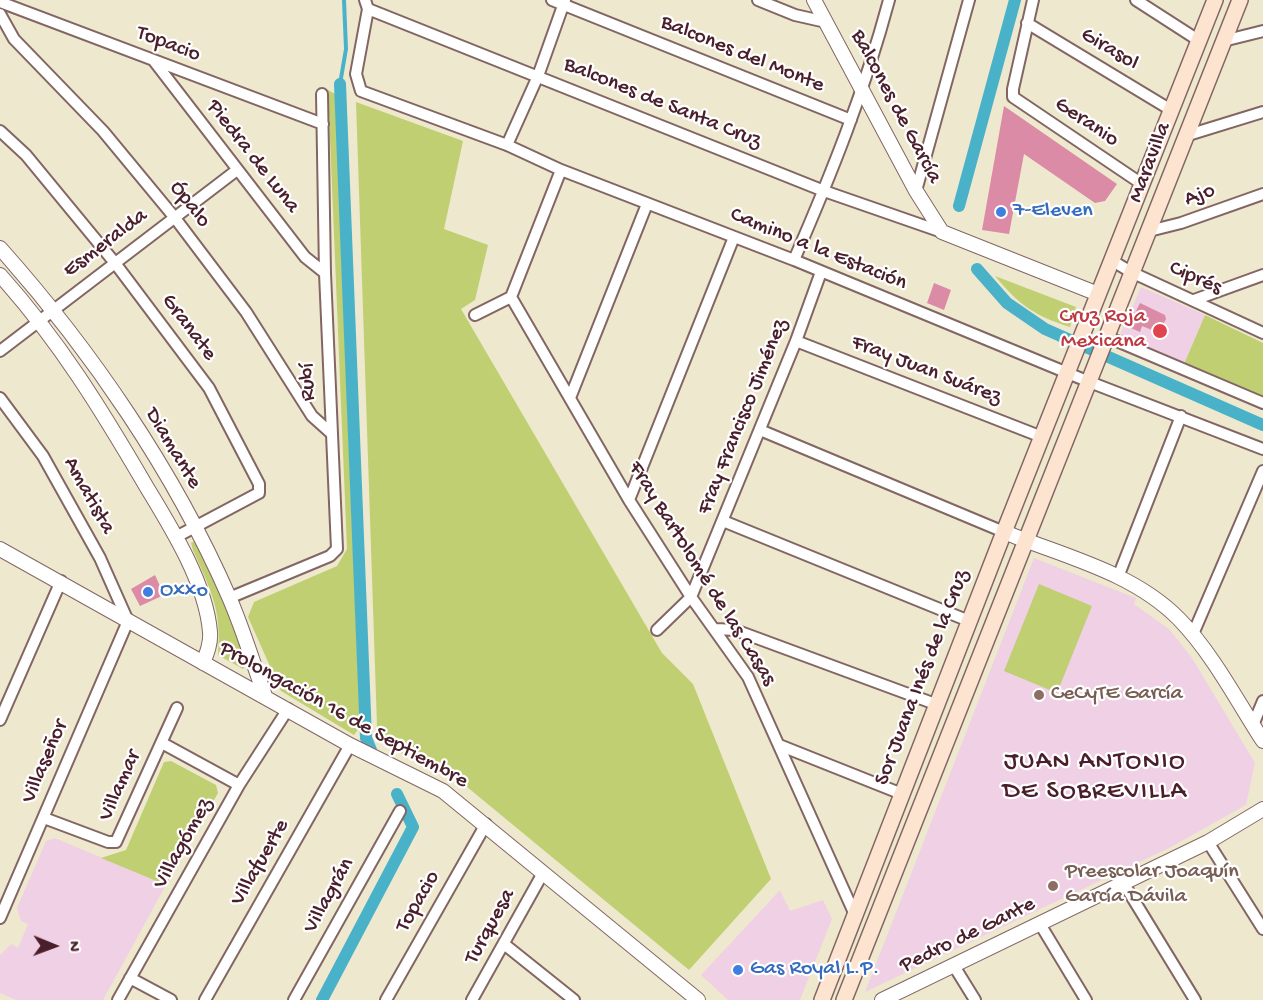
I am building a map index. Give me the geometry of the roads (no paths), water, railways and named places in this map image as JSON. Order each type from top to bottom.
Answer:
[{"type":"main road","name":"Maravilla","points":[[1070,368],[1215,0]]},
{"type":"main road","name":"Maravilla","points":[[1090,374],[1240,0]]},
{"type":"main road","name":"Sor Juana Inés de la Cruz","points":[[822,1000],[1070,368]]},
{"type":"main road","name":"Sor Juana Inés de la Cruz","points":[[844,1000],[1027,541],[1090,374]]},
{"type":"street","name":"Balcones del Monte","points":[[552,0],[565,2],[851,120]]},
{"type":"street","points":[[758,0],[795,15],[826,22]]},
{"type":"street","name":"Balcones de García","points":[[814,0],[916,191],[942,232]]},
{"type":"street","points":[[794,260],[824,191],[863,89],[890,0]]},
{"type":"street","points":[[916,191],[969,0]]},
{"type":"street","points":[[1027,23],[1033,0]]},
{"type":"street","points":[[1136,0],[1198,40]]},
{"type":"street","name":"Topacio","points":[[0,2],[323,124]]},
{"type":"street","points":[[507,145],[538,75],[565,2]]},
{"type":"street","name":"Balcones de Santa Cruz","points":[[366,5],[824,191],[942,232]]},
{"type":"street","name":"Camino a la Estación","points":[[366,5],[356,74],[358,87],[389,102],[507,145],[561,170],[647,204],[1090,374],[1181,416],[1263,449]]},
{"type":"street","name":"Ópalo","points":[[0,14],[14,39],[103,131],[175,218],[246,312],[312,416],[331,433]]},
{"type":"street","name":"Geranio","points":[[1027,23],[1012,93],[1015,99],[1142,183]]},
{"type":"street","name":"Girasol","points":[[1027,23],[1171,110]]},
{"type":"street","points":[[1223,41],[1263,31]]},
{"type":"street","name":"Piedra de Luna","points":[[153,60],[305,257],[325,273]]},
{"type":"street","name":"Rubí","points":[[229,598],[330,556],[337,549],[325,273],[322,94]]},
{"type":"street","points":[[1185,136],[1263,112]]},
{"type":"street","name":"Granate","points":[[0,131],[26,155],[115,263],[209,388],[259,484],[259,493],[177,537]]},
{"type":"street","name":"Esmeralda","points":[[0,351],[53,308],[237,170]]},
{"type":"street","points":[[475,315],[511,297],[561,170]]},
{"type":"street","name":"Ajo","points":[[1149,231],[1181,223],[1263,194]]},
{"type":"street","points":[[570,398],[647,204]]},
{"type":"street","points":[[942,232],[1098,294]]},
{"type":"street","points":[[629,500],[734,237]]},
{"type":"street","name":"Diamante","points":[[0,248],[53,308],[103,377],[194,527],[229,598],[265,696]]},
{"type":"street","name":"Ciprés","points":[[1111,260],[1131,272],[1263,333]]},
{"type":"street","name":"Fray Francisco Jiménez","points":[[657,630],[691,597],[796,341],[821,272]]},
{"type":"street","name":"Diamante","points":[[0,275],[40,319],[89,388],[177,537],[207,614],[210,634],[208,651],[203,663]]},
{"type":"street","points":[[1194,300],[1263,275]]},
{"type":"street","name":"Fray Bartolomé de las Casas","points":[[511,297],[629,500],[691,597],[748,677],[855,915]]},
{"type":"street","points":[[1105,339],[1263,403]]},
{"type":"street","name":"Fray Juan Suárez","points":[[796,341],[1042,437]]},
{"type":"street","name":"Amatista","points":[[0,398],[43,456],[100,558],[128,621]]},
{"type":"street","points":[[1118,577],[1181,416]]},
{"type":"street","points":[[760,430],[1118,577],[1167,608],[1193,634],[1263,741]]},
{"type":"street","points":[[1193,634],[1263,471]]},
{"type":"street","points":[[723,521],[969,621]]},
{"type":"street","name":"Prolongación 16 de Septiembre","points":[[0,549],[61,581],[128,621],[351,745],[443,791],[698,1000]]},
{"type":"street","points":[[0,720],[61,581]]},
{"type":"street","name":"Villaseñor","points":[[0,918],[128,621]]},
{"type":"street","points":[[716,629],[735,630],[938,705]]},
{"type":"street","points":[[1253,725],[1263,701]]},
{"type":"street","name":"Villamar","points":[[44,818],[108,842],[116,842],[177,708]]},
{"type":"street","name":"Villagómez","points":[[118,1000],[239,786],[288,709]]},
{"type":"street","points":[[162,743],[239,786]]},
{"type":"street","name":"Villafuerte","points":[[205,1000],[351,745]]},
{"type":"street","points":[[779,745],[902,794]]},
{"type":"street","name":"Pedro de Gante","points":[[882,1000],[1208,842],[1263,809]]},
{"type":"street","name":"Villagrán","points":[[294,1000],[400,812]]},
{"type":"street","name":"Topacio","points":[[386,1000],[486,824]]},
{"type":"street","points":[[1208,842],[1263,929]]},
{"type":"street","name":"Turquesa","points":[[472,1000],[543,873]]},
{"type":"street","points":[[1124,884],[1195,1000]]},
{"type":"street","points":[[1040,924],[1086,1000]]},
{"type":"street","points":[[504,944],[574,1000]]},
{"type":"street","points":[[954,966],[975,1000]]},
{"type":"street","points":[[130,978],[171,1000]]},
{"type":"waterway","points":[[340,84],[346,49],[344,0]]},
{"type":"waterway","points":[[959,206],[1015,0]]},
{"type":"waterway","points":[[340,84],[366,738],[371,750]]},
{"type":"waterway","points":[[977,269],[1007,303],[1045,329],[1263,425]]},
{"type":"waterway","points":[[322,1000],[413,827],[397,794]]},
{"type":"place","name":"7-Eleven","points":[[1001,212]]},
{"type":"place","name":"Cruz Roja Mexicana","points":[[1160,331]]},
{"type":"place","name":"Oxxo","points":[[148,592]]},
{"type":"place","name":"CeCyTE García","points":[[1039,695]]},
{"type":"place","name":"Preescolar Joaquín García Dávila","points":[[1053,886]]},
{"type":"place","name":"Gas Royal L.P.","points":[[738,970]]},
{"type":"district","name":"JUAN ANTONIO DE SOBREVILLA","points":[[1095,778]]}]
